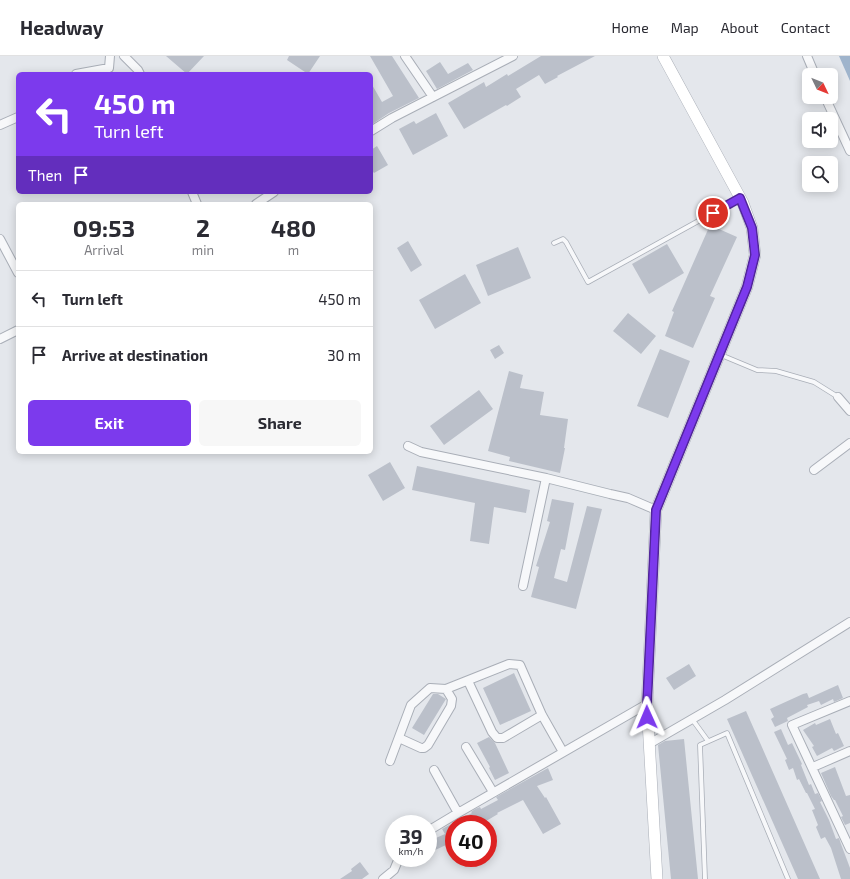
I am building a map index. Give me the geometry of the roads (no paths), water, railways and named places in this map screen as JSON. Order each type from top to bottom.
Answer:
[{"type":"street","points":[[87,72],[109,68],[110,56]]},
{"type":"street","points":[[124,56],[139,72]]},
{"type":"street","points":[[405,56],[433,97]]},
{"type":"street","points":[[373,131],[392,118],[513,56]]},
{"type":"street","points":[[657,879],[647,704],[656,510],[747,287],[755,255],[752,228],[740,198],[663,56]]},
{"type":"street","points":[[807,56],[812,68]]},
{"type":"street","points":[[828,104],[850,151]]},
{"type":"street","points":[[0,125],[16,118]]},
{"type":"street","points":[[259,202],[271,194]]},
{"type":"street","points":[[0,239],[16,269]]},
{"type":"street","points":[[0,339],[16,331]]},
{"type":"street","points":[[838,397],[850,411]]},
{"type":"street","points":[[814,470],[850,443]]},
{"type":"street","points":[[408,446],[421,452],[546,478],[628,498],[656,510]]},
{"type":"street","points":[[523,586],[546,478]]},
{"type":"street","points":[[649,744],[725,700],[850,622]]},
{"type":"street","points":[[390,761],[411,705],[430,688],[446,689],[509,664],[520,665],[542,715],[563,752]]},
{"type":"street","points":[[468,681],[492,732],[497,738],[503,738],[542,715]]},
{"type":"street","points":[[399,738],[421,748],[428,745],[451,706],[452,699],[446,689]]},
{"type":"street","points":[[850,701],[792,725],[850,850]]},
{"type":"street","points":[[437,826],[647,704]]},
{"type":"street","points":[[466,748],[493,792]]},
{"type":"street","points":[[812,767],[850,751]]},
{"type":"street","points":[[434,770],[458,813]]},
{"type":"street","points":[[383,879],[394,870],[395,867]]},
{"type":"lane","points":[[554,243],[563,239],[566,242],[588,282],[740,198]]},
{"type":"lane","points":[[720,355],[757,370],[776,371],[814,382],[838,397]]},
{"type":"lane","points":[[692,718],[708,741]]},
{"type":"lane","points":[[705,879],[700,745],[727,733],[788,879]]},
{"type":"water","points":[[839,56],[850,56],[850,81]]}]
